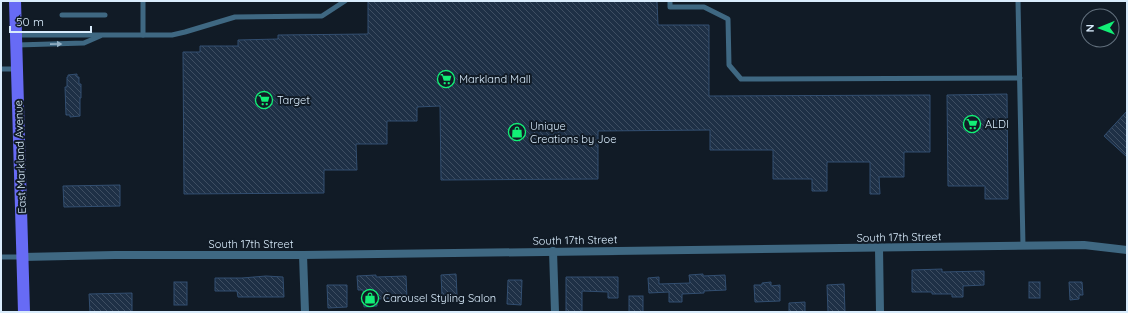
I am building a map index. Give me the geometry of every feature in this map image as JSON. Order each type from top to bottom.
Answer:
[{"type":"main road","name":"East Markland Avenue","points":[[15,1],[24,312]]},
{"type":"street","name":"South 17th Street","points":[[22,257],[1084,245],[1127,250]]},
{"type":"street","points":[[879,248],[880,312]]},
{"type":"street","points":[[553,252],[555,312]]},
{"type":"street","points":[[302,255],[305,312]]},
{"type":"lane","points":[[143,1],[143,35]]},
{"type":"lane","points":[[16,40],[103,35],[172,35],[235,17],[322,16],[345,1]]},
{"type":"lane","points":[[670,1],[670,7],[704,7],[728,20],[729,65],[741,80],[1020,78]]},
{"type":"lane","points":[[1018,1],[1023,246]]},
{"type":"lane","points":[[62,15],[105,15]]},
{"type":"lane","points":[[16,40],[84,43],[103,35]]},
{"type":"lane","points":[[1,69],[17,69]]},
{"type":"lane","points":[[1,257],[22,257]]},
{"type":"building","name":"Markland Mall","points":[[368,1],[657,1],[658,25],[709,25],[709,96],[930,95],[930,152],[904,152],[904,177],[879,177],[880,194],[870,194],[870,162],[827,162],[827,191],[812,191],[812,179],[773,179],[773,150],[710,150],[710,130],[598,131],[598,179],[441,180],[440,106],[417,107],[417,121],[387,121],[387,144],[356,144],[357,170],[324,170],[324,193],[184,194],[183,52],[200,52],[200,46],[238,46],[238,40],[278,39],[278,35],[368,34]]},
{"type":"building","points":[[77,74],[77,77],[79,77],[79,84],[81,84],[80,116],[70,117],[70,115],[66,115],[65,87],[67,87],[68,75]]},
{"type":"building","points":[[1007,94],[1008,199],[985,199],[985,186],[948,186],[947,95]]},
{"type":"building","points":[[1127,111],[1127,157],[1104,136]]},
{"type":"building","points":[[120,185],[120,206],[64,207],[63,186]]},
{"type":"building","points":[[942,269],[942,272],[984,271],[984,285],[963,286],[963,297],[952,297],[952,294],[932,294],[932,292],[912,292],[912,270]]},
{"type":"building","points":[[456,274],[457,295],[442,295],[441,275]]},
{"type":"building","points":[[703,274],[703,276],[725,275],[726,290],[682,294],[682,302],[669,302],[669,292],[649,293],[648,278],[659,277],[659,284],[690,283],[689,275]]},
{"type":"building","points":[[376,275],[376,277],[406,276],[407,298],[377,299],[377,306],[364,307],[363,290],[358,290],[357,276]]},
{"type":"building","points":[[266,276],[283,277],[284,297],[238,297],[237,291],[215,291],[215,278]]},
{"type":"building","points":[[566,277],[618,277],[618,298],[608,298],[608,292],[582,291],[582,312],[566,312]]},
{"type":"building","points":[[508,280],[522,280],[521,305],[507,304]]},
{"type":"building","points":[[174,282],[187,282],[187,305],[174,305]]},
{"type":"building","points":[[771,282],[771,286],[780,285],[780,301],[755,302],[754,285],[762,285],[762,283]]},
{"type":"building","points":[[1029,282],[1040,282],[1040,298],[1029,298]]},
{"type":"building","points":[[1069,282],[1082,282],[1083,295],[1079,295],[1079,299],[1070,300]]},
{"type":"building","points":[[844,284],[845,312],[828,312],[827,285]]},
{"type":"building","points":[[327,285],[347,285],[347,307],[328,308]]},
{"type":"building","points":[[132,293],[132,312],[90,312],[89,294]]},
{"type":"building","points":[[629,296],[643,296],[643,312],[629,312]]},
{"type":"building","points":[[805,302],[805,312],[789,312],[789,303]]},
{"type":"place","name":"Markland Mall","points":[[446,79]]},
{"type":"place","name":"Target","points":[[264,100]]},
{"type":"place","name":"ALDI","points":[[972,124]]},
{"type":"place","name":"Unique Creations by Joe","points":[[517,132]]},
{"type":"place","name":"Carousel Styling Salon","points":[[370,298]]}]
